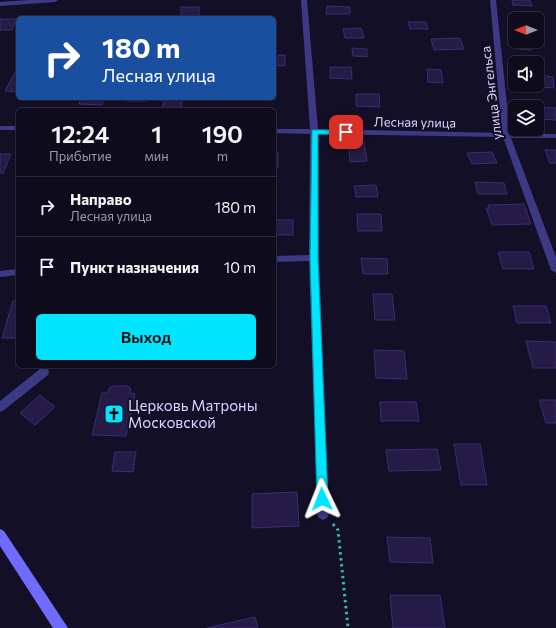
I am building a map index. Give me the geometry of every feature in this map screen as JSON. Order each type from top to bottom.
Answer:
[{"type":"street","points":[[0,4],[55,0]]},
{"type":"street","points":[[304,0],[314,132],[314,258],[323,514]]},
{"type":"street","name":"улица Энгельса","points":[[493,0],[506,136],[556,270]]},
{"type":"street","points":[[0,128],[16,128]]},
{"type":"street","name":"Лесная улица","points":[[276,131],[556,136]]},
{"type":"street","points":[[276,259],[314,258]]},
{"type":"street","points":[[0,274],[16,272]]},
{"type":"street","points":[[0,407],[44,372]]},
{"type":"street","points":[[0,535],[61,628]]},
{"type":"path","points":[[323,514],[338,530],[348,628]]},
{"type":"building","points":[[512,0],[530,0],[532,6],[513,5]]},
{"type":"building","points":[[327,6],[350,7],[350,14],[326,14]]},
{"type":"building","points":[[181,7],[199,7],[199,15],[181,16]]},
{"type":"building","points":[[0,19],[16,19],[12,30],[0,30]]},
{"type":"building","points":[[408,22],[426,22],[428,29],[410,29]]},
{"type":"building","points":[[361,28],[364,38],[345,38],[343,29]]},
{"type":"building","points":[[460,38],[464,49],[434,50],[431,39]]},
{"type":"building","points":[[352,48],[367,49],[367,57],[353,56]]},
{"type":"building","points":[[532,48],[532,50],[518,49]]},
{"type":"building","points":[[276,55],[285,55],[285,66],[276,65]]},
{"type":"building","points":[[330,67],[351,67],[352,79],[330,78]]},
{"type":"building","points":[[427,69],[441,70],[443,83],[428,82]]},
{"type":"building","points":[[15,72],[16,72],[16,92],[5,91]]},
{"type":"building","points":[[544,76],[553,77],[554,88],[544,87]]},
{"type":"building","points":[[356,94],[379,94],[380,107],[356,106]]},
{"type":"building","points":[[80,100],[103,100],[102,105],[79,104]]},
{"type":"building","points":[[126,100],[147,100],[147,101]]},
{"type":"building","points":[[164,100],[182,100],[181,108],[162,108]]},
{"type":"building","points":[[544,107],[556,108],[556,120],[544,119]]},
{"type":"building","points":[[348,142],[364,142],[367,161],[350,162]]},
{"type":"building","points":[[545,150],[556,150],[556,163],[550,163]]},
{"type":"building","points":[[492,152],[497,163],[472,164],[467,153]]},
{"type":"building","points":[[276,153],[278,153],[278,167],[276,167]]},
{"type":"building","points":[[0,154],[11,154],[3,173],[0,173]]},
{"type":"building","points":[[475,182],[504,183],[507,194],[478,194]]},
{"type":"building","points":[[376,185],[378,197],[356,197],[354,186]]},
{"type":"building","points":[[524,204],[531,224],[492,225],[486,208],[489,208],[488,205]]},
{"type":"building","points":[[357,214],[381,214],[382,231],[358,231]]},
{"type":"building","points":[[276,220],[293,220],[293,235],[276,235]]},
{"type":"building","points":[[498,252],[529,252],[534,269],[503,269]]},
{"type":"building","points":[[361,258],[387,259],[388,274],[363,274]]},
{"type":"building","points":[[373,294],[392,294],[395,320],[375,320]]},
{"type":"building","points":[[13,301],[16,301],[16,338],[2,338]]},
{"type":"building","points":[[513,306],[546,306],[551,323],[517,323]]},
{"type":"building","points":[[526,341],[556,342],[556,368],[533,368]]},
{"type":"building","points":[[374,350],[404,351],[407,379],[376,378]]},
{"type":"building","name":"Церковь Матроны Московской","points":[[114,386],[128,386],[131,389],[130,393],[135,394],[126,436],[92,435],[102,393],[108,393],[109,388]]},
{"type":"building","points":[[40,395],[55,407],[35,425],[20,413]]},
{"type":"building","points":[[539,400],[556,400],[556,423],[546,423]]},
{"type":"building","points":[[380,402],[416,402],[419,421],[381,421]]},
{"type":"building","points":[[454,444],[480,444],[487,485],[461,485]]},
{"type":"building","points":[[437,449],[441,470],[389,471],[386,450]]},
{"type":"building","points":[[115,452],[136,452],[133,472],[112,471]]},
{"type":"building","points":[[297,492],[299,526],[252,528],[252,494]]},
{"type":"building","points":[[387,537],[430,538],[433,563],[390,562]]},
{"type":"building","points":[[390,595],[440,595],[445,628],[393,628]]},
{"type":"building","points":[[255,617],[258,628],[207,628]]},
{"type":"place","name":"Церковь Матроны Московской","points":[[114,414]]},
{"type":"route","points":[[322,499],[314,258],[314,132],[346,132]]}]
